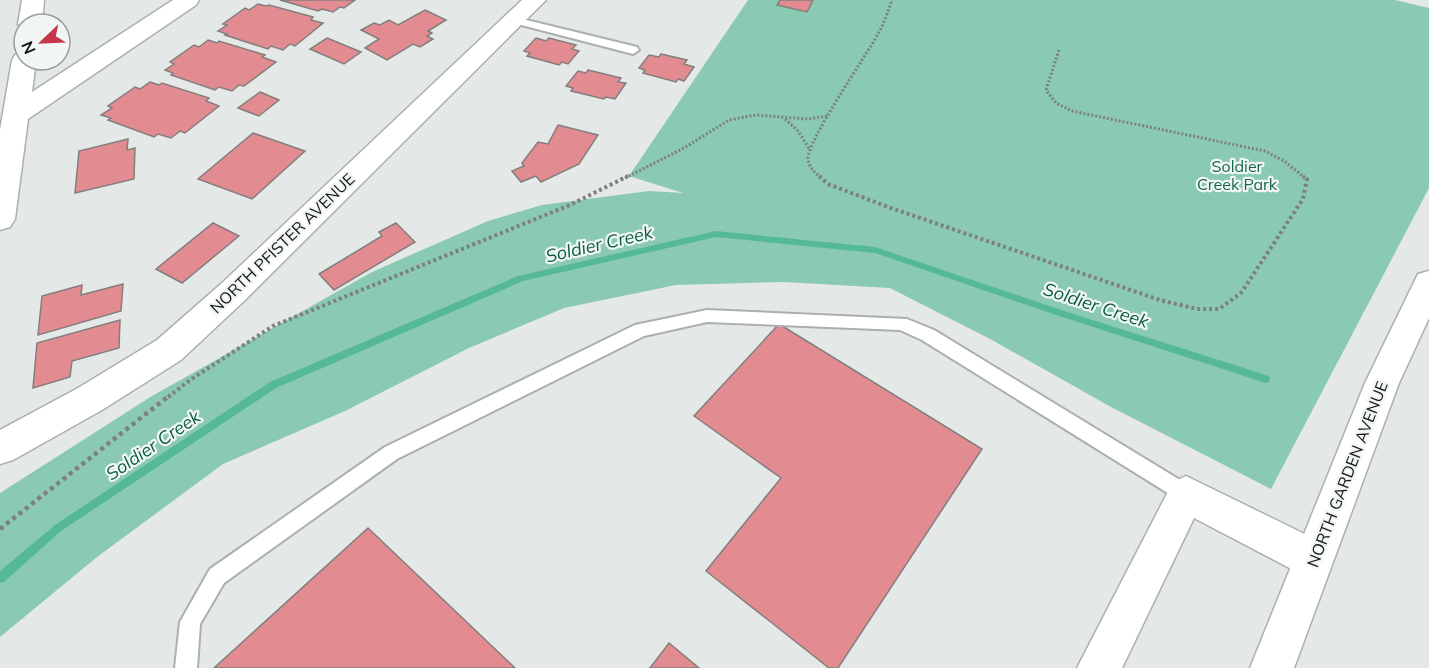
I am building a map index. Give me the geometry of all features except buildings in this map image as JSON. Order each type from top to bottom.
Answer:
[{"type":"street","points":[[17,114],[188,0]]},
{"type":"street","name":"NORTH PFISTER AVENUE","points":[[0,448],[90,399],[169,350],[233,292],[525,10]]},
{"type":"street","points":[[0,219],[5,163],[17,114],[22,72]]},
{"type":"street","name":"NORTH GARDEN AVENUE","points":[[1272,668],[1382,383],[1429,283]]},
{"type":"street","points":[[1099,668],[1186,494],[1313,559]]},
{"type":"lane","points":[[525,10],[633,50]]},
{"type":"lane","points":[[186,668],[190,622],[217,576],[391,453],[641,330],[707,316],[901,324],[928,335],[1186,494]]},
{"type":"path","points":[[892,0],[880,32],[828,116],[810,150],[808,159],[812,169],[828,184],[1160,300],[1197,309],[1218,309],[1241,293],[1303,199],[1307,179],[1284,161],[1265,151],[1072,111],[1056,103],[1046,90],[1059,50]]},
{"type":"path","points":[[0,528],[189,380],[273,326],[570,206],[684,148],[729,120],[756,115],[785,118],[828,116]]},
{"type":"path","points":[[785,118],[798,131],[810,150]]},
{"type":"green space","name":"Soldier Creek Park","points":[[748,0],[1395,0],[1429,8],[1429,188],[1271,489],[1111,407],[992,340],[890,288],[784,282],[676,285],[564,308],[469,348],[345,411],[223,464],[97,557],[0,637],[0,493],[152,396],[372,272],[488,221],[542,205],[649,191],[683,193],[629,176]]},
{"type":"waterway","name":"Soldier Creek","points":[[0,578],[58,528],[273,385],[521,278],[716,234],[875,250],[1056,312],[1266,379]]}]
